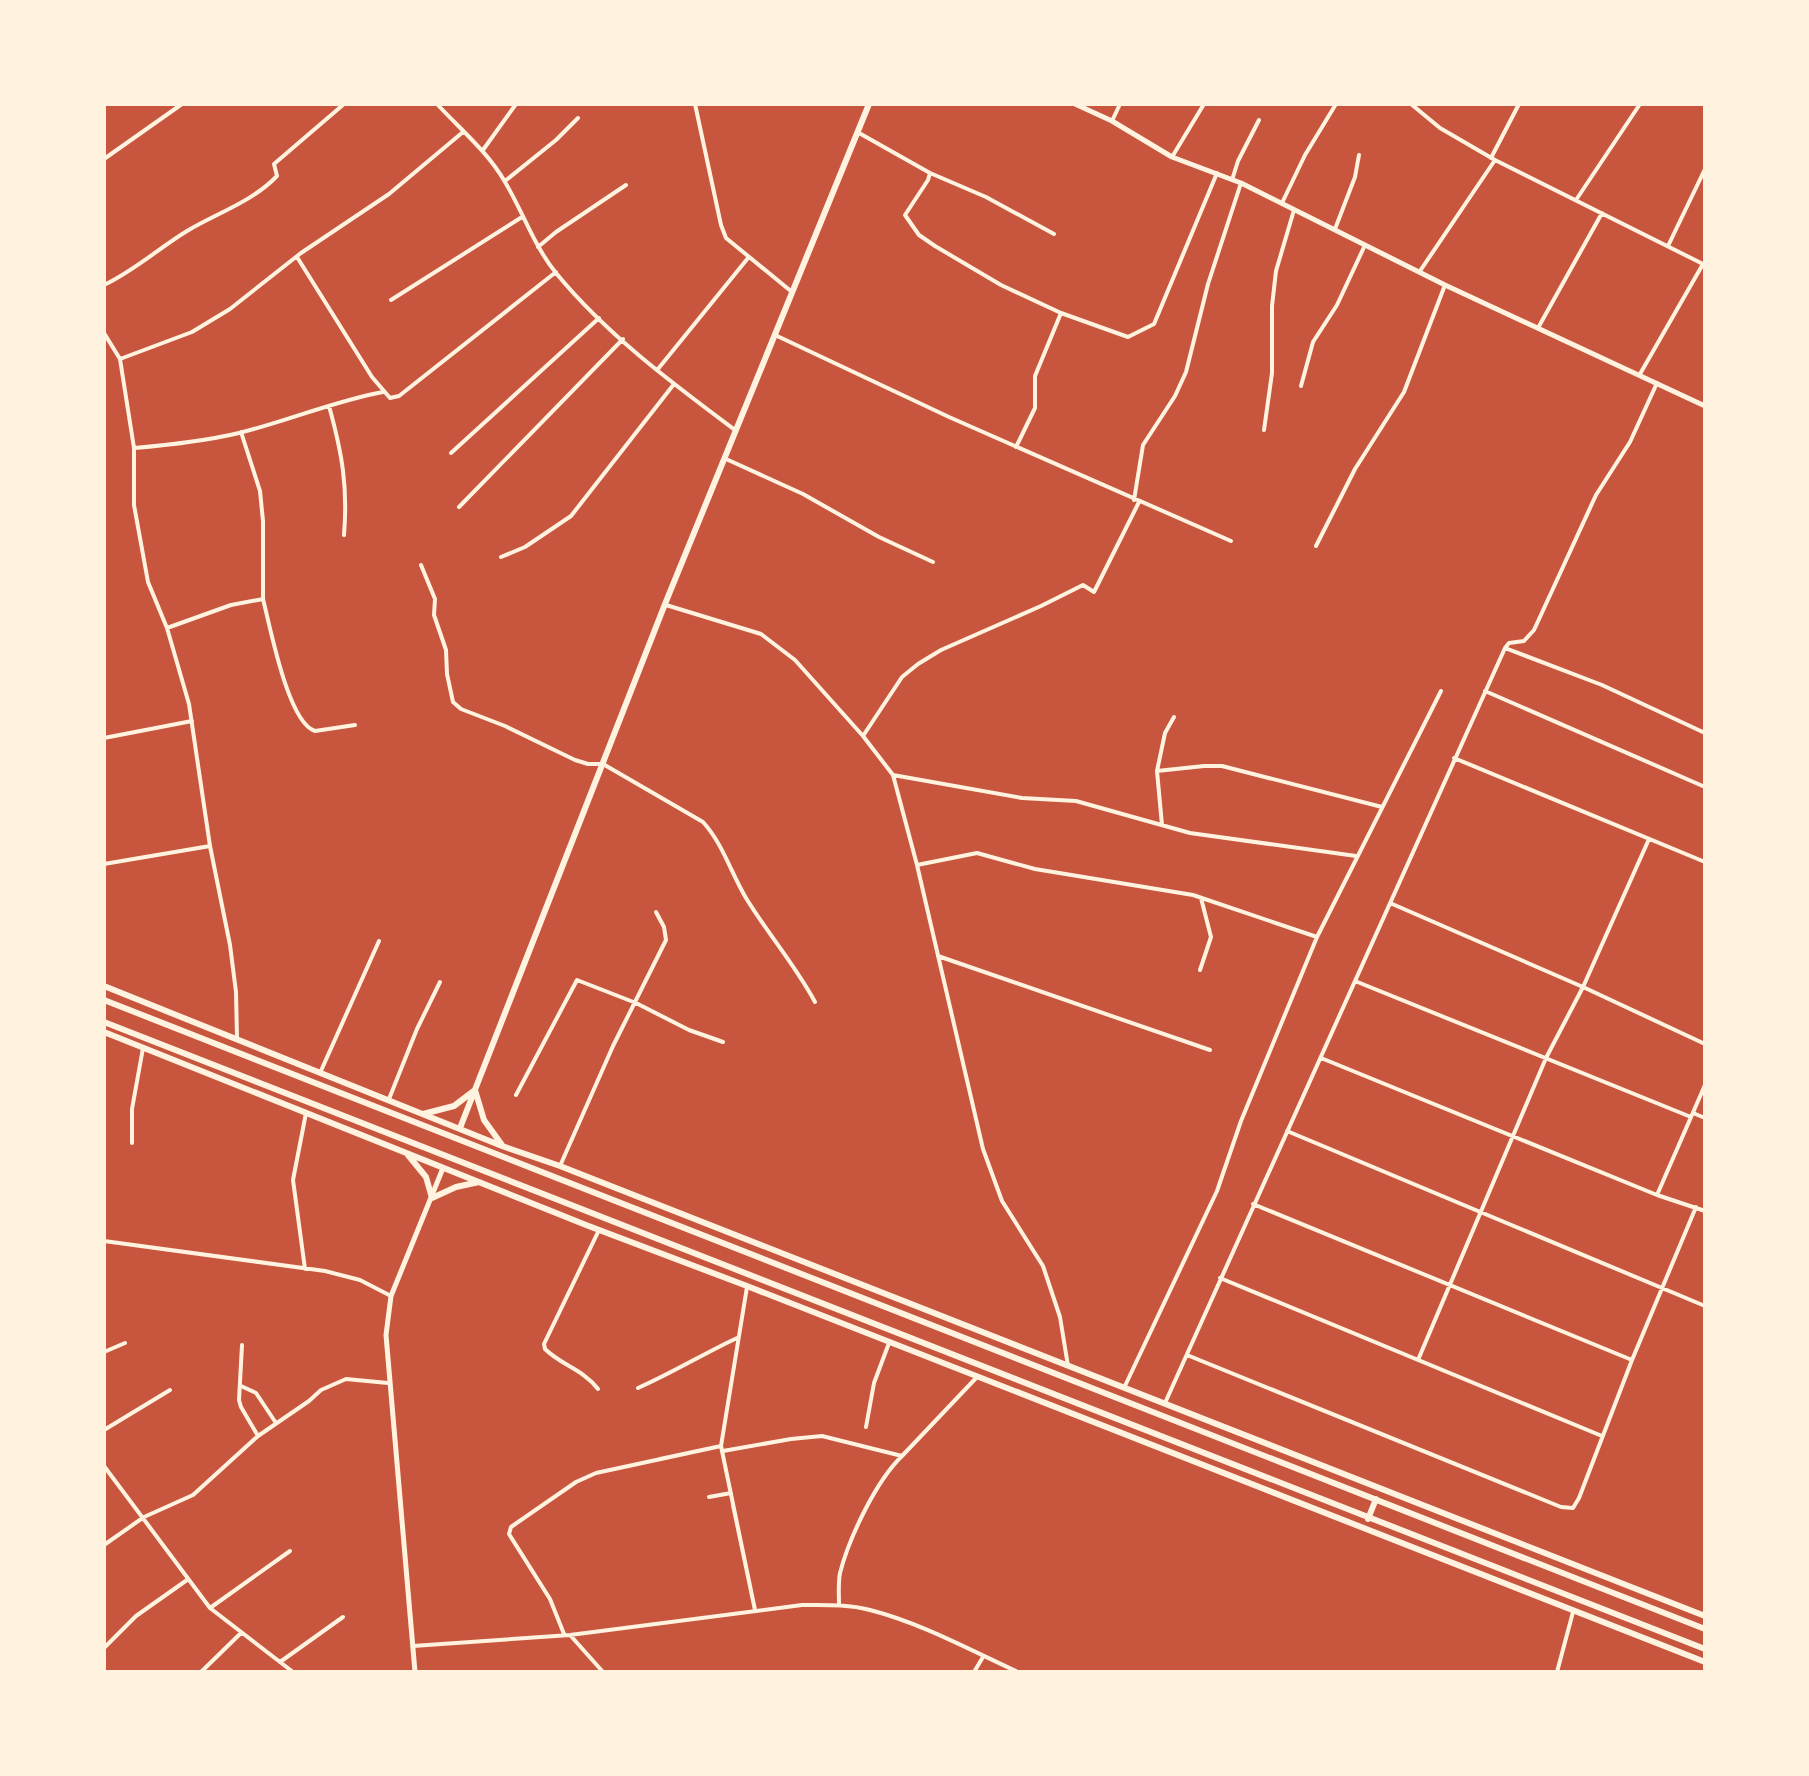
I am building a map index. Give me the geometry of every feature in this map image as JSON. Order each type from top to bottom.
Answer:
[{"type":"main road","points":[[460,1128],[665,604],[869,104]]},
{"type":"main road","points":[[104,986],[502,1146],[560,1166],[1705,1616]]},
{"type":"main road","points":[[104,1000],[1705,1629]]},
{"type":"main road","points":[[104,1022],[1705,1649]]},
{"type":"main road","points":[[104,1032],[599,1230],[1705,1662]]},
{"type":"main road","points":[[423,1114],[454,1106],[475,1090]]},
{"type":"main road","points":[[475,1090],[484,1120],[502,1146]]},
{"type":"main road","points":[[407,1154],[426,1177],[432,1198],[456,1187],[479,1182]]},
{"type":"main road","points":[[1368,1519],[1376,1499]]},
{"type":"street","points":[[104,159],[182,104]]},
{"type":"street","points":[[104,285],[190,229],[217,217],[267,186],[277,176],[274,164],[344,104]]},
{"type":"street","points":[[437,104],[483,150],[505,181],[538,247],[556,272],[599,318],[674,384],[737,431]]},
{"type":"street","points":[[483,150],[516,104]]},
{"type":"street","points":[[695,104],[726,238],[792,292]]},
{"type":"street","points":[[1075,104],[1112,121],[1172,157],[1241,183],[1445,285],[1705,406]]},
{"type":"street","points":[[1112,121],[1120,104]]},
{"type":"street","points":[[1172,157],[1204,104]]},
{"type":"street","points":[[1281,205],[1305,155],[1336,104]]},
{"type":"street","points":[[1411,104],[1440,128],[1493,159],[1704,264],[1640,374]]},
{"type":"street","points":[[1420,271],[1493,159],[1519,104]]},
{"type":"street","points":[[1576,200],[1640,104]]},
{"type":"street","points":[[505,181],[578,118]]},
{"type":"street","points":[[1232,180],[1259,120]]},
{"type":"street","points":[[120,359],[192,332],[230,309],[297,257],[389,194],[463,132]]},
{"type":"street","points":[[859,133],[930,173],[986,197],[1054,234]]},
{"type":"street","points":[[1335,229],[1355,177],[1359,155]]},
{"type":"street","points":[[1668,246],[1705,169]]},
{"type":"street","points":[[930,173],[905,215],[909,224],[935,246],[1001,285],[1061,313],[1128,337],[1154,324],[1217,173]]},
{"type":"street","points":[[863,736],[902,677],[918,664],[941,650],[1083,585],[1094,592],[1136,501],[1143,445],[1175,396],[1186,372],[1208,284],[1241,183]]},
{"type":"street","points":[[538,247],[626,185]]},
{"type":"street","points":[[1264,430],[1272,373],[1272,306],[1276,271],[1294,210]]},
{"type":"street","points":[[1538,328],[1602,213]]},
{"type":"street","points":[[391,300],[522,217]]},
{"type":"street","points":[[1301,386],[1313,342],[1337,305],[1365,245]]},
{"type":"street","points":[[297,257],[383,392],[390,398],[399,396],[556,272]]},
{"type":"street","points":[[658,369],[748,258]]},
{"type":"street","points":[[1316,546],[1355,469],[1404,392],[1445,285]]},
{"type":"street","points":[[1016,447],[1035,408],[1035,376],[1061,313]]},
{"type":"street","points":[[451,453],[599,318]]},
{"type":"street","points":[[104,333],[120,359],[134,448],[134,505],[148,582],[167,628],[192,721],[210,846],[230,945],[236,992],[237,1037]]},
{"type":"street","points":[[775,335],[1016,447],[1231,541]]},
{"type":"street","points":[[459,507],[623,339]]},
{"type":"street","points":[[1164,1405],[1505,648],[1509,643],[1529,638],[1534,630],[1596,495],[1630,442],[1657,383]]},
{"type":"street","points":[[501,557],[525,547],[571,516],[674,384]]},
{"type":"street","points":[[134,448],[186,443],[241,432],[383,392]]},
{"type":"street","points":[[329,406],[345,475],[344,535]]},
{"type":"street","points":[[241,432],[260,491],[263,599],[281,668],[299,716],[309,729],[315,731],[355,725]]},
{"type":"street","points":[[726,459],[803,494],[879,537],[933,562]]},
{"type":"street","points":[[421,565],[435,599],[434,615],[446,650],[453,702],[461,709],[505,726],[575,760],[603,764],[703,822],[714,834],[745,896],[783,949],[815,1002]]},
{"type":"street","points":[[167,628],[231,605],[263,599]]},
{"type":"street","points":[[665,604],[761,634],[795,660],[863,736],[893,775],[983,1149],[1002,1201],[1043,1266],[1060,1317],[1068,1366]]},
{"type":"street","points":[[1505,648],[1602,685],[1705,733]]},
{"type":"street","points":[[1124,1388],[1217,1191],[1241,1121],[1317,937],[1441,691]]},
{"type":"street","points":[[1485,691],[1705,787]]},
{"type":"street","points":[[1162,825],[1157,771],[1165,733],[1174,717]]},
{"type":"street","points":[[104,738],[192,721]]},
{"type":"street","points":[[1454,758],[1705,862]]},
{"type":"street","points":[[1157,771],[1222,766],[1382,807]]},
{"type":"street","points":[[893,775],[1022,798],[1076,801],[1209,836],[1356,856]]},
{"type":"street","points":[[1418,1360],[1511,1136],[1546,1058],[1583,987],[1649,839]]},
{"type":"street","points":[[104,864],[210,846]]},
{"type":"street","points":[[917,865],[977,853],[1035,869],[1201,898],[1317,937]]},
{"type":"street","points":[[1200,970],[1211,937],[1201,898]]},
{"type":"street","points":[[1390,903],[1705,1044]]},
{"type":"street","points":[[560,1166],[613,1046],[666,940],[664,927],[656,912]]},
{"type":"street","points":[[320,1073],[379,941]]},
{"type":"street","points":[[938,956],[1210,1050]]},
{"type":"street","points":[[516,1095],[577,980],[723,1042]]},
{"type":"street","points":[[1355,981],[1705,1118]]},
{"type":"street","points":[[389,1099],[440,982]]},
{"type":"street","points":[[132,1143],[132,1109],[143,1048]]},
{"type":"street","points":[[1320,1058],[1657,1195],[1705,1211]]},
{"type":"street","points":[[1657,1195],[1705,1085]]},
{"type":"street","points":[[305,1269],[293,1180],[306,1113]]},
{"type":"street","points":[[1287,1131],[1705,1306]]},
{"type":"street","points":[[415,1672],[386,1335],[391,1296],[443,1168]]},
{"type":"street","points":[[1253,1204],[1632,1360]]},
{"type":"street","points":[[1187,1355],[1561,1507],[1573,1508],[1696,1207]]},
{"type":"street","points":[[598,1389],[584,1374],[550,1354],[544,1344],[599,1230]]},
{"type":"street","points":[[104,1241],[305,1269],[360,1280],[391,1296]]},
{"type":"street","points":[[1220,1278],[1602,1436]]},
{"type":"street","points":[[747,1286],[722,1448],[755,1610]]},
{"type":"street","points":[[638,1388],[737,1338]]},
{"type":"street","points":[[104,1352],[125,1343]]},
{"type":"street","points":[[866,1427],[874,1383],[889,1343]]},
{"type":"street","points":[[242,1345],[241,1407],[258,1436]]},
{"type":"street","points":[[839,1605],[840,1575],[874,1491],[888,1469],[977,1377]]},
{"type":"street","points":[[104,1545],[144,1517],[193,1495],[258,1436],[335,1382],[346,1379],[388,1383]]},
{"type":"street","points":[[240,1385],[256,1393],[276,1423]]},
{"type":"street","points":[[104,1430],[170,1390]]},
{"type":"street","points":[[603,1672],[567,1635],[550,1599],[509,1534],[511,1527],[576,1482],[596,1473],[660,1459],[822,1436],[902,1456]]},
{"type":"street","points":[[104,1466],[210,1608],[293,1672]]},
{"type":"street","points":[[709,1497],[731,1493]]},
{"type":"street","points":[[210,1608],[290,1551]]},
{"type":"street","points":[[104,1648],[136,1616],[187,1580]]},
{"type":"street","points":[[413,1646],[567,1635],[755,1610],[839,1605],[869,1609],[894,1618],[1018,1672]]},
{"type":"street","points":[[1557,1672],[1573,1612]]},
{"type":"street","points":[[280,1662],[343,1617]]},
{"type":"street","points":[[201,1672],[241,1633]]},
{"type":"street","points":[[974,1672],[983,1656]]}]
